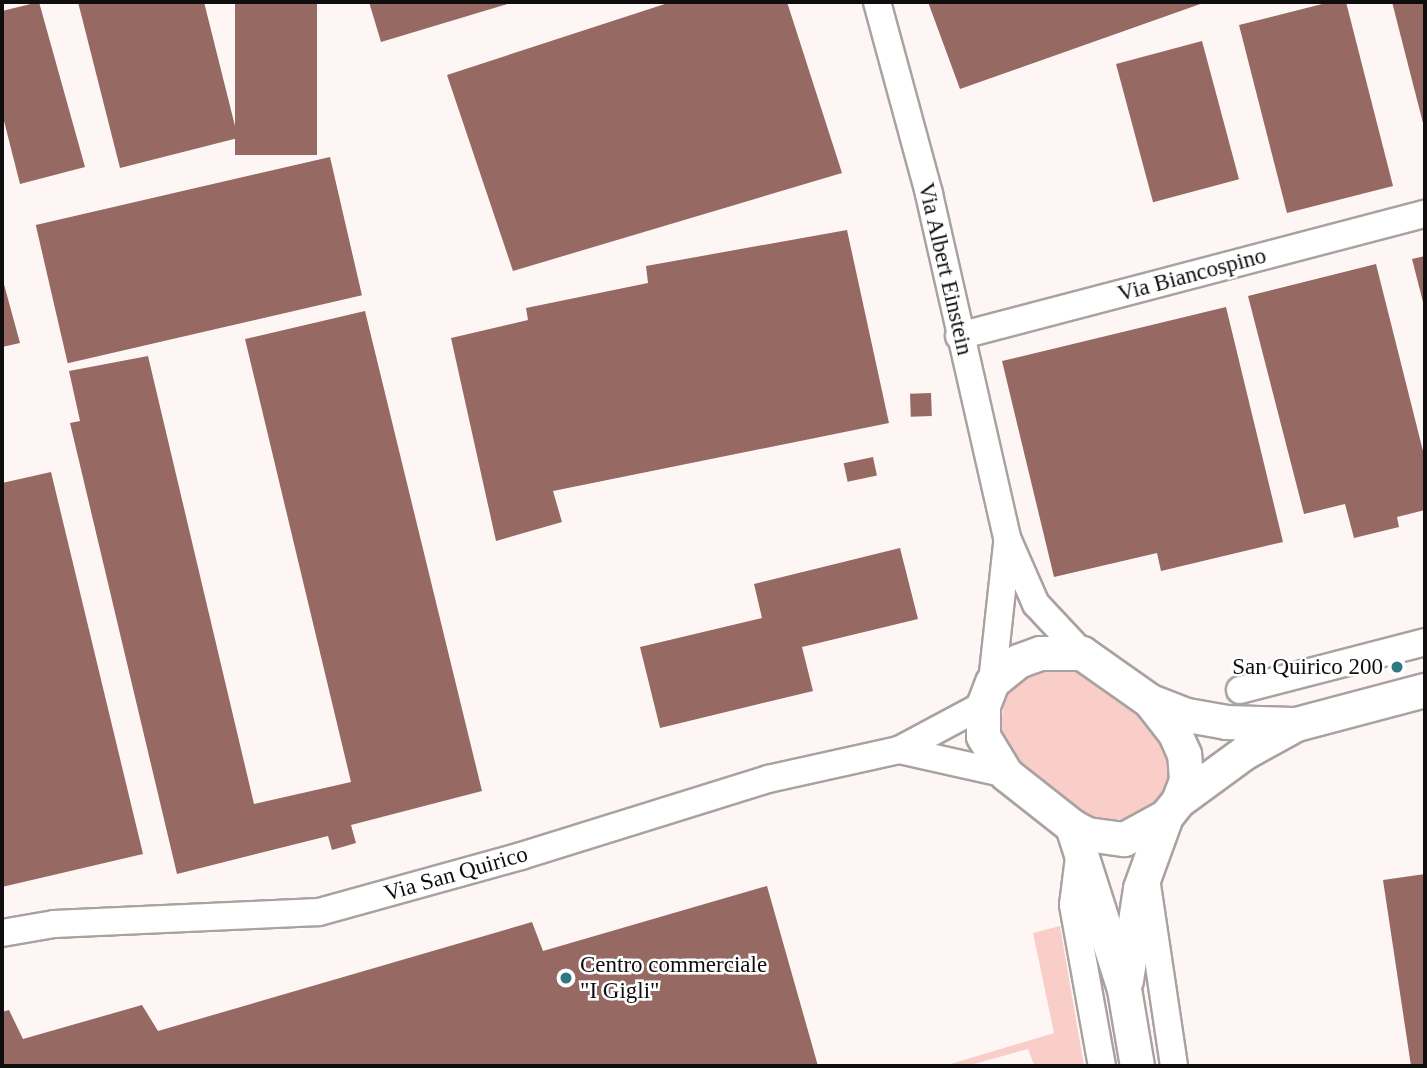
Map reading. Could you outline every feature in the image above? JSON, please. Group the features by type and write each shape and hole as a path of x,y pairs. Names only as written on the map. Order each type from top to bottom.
{"main road":[{"name":"Via San Quirico","path":"1296,724 1225,722 1187,715 1150,701 1082,653 1040,653 1018,661 987,694 983,736 1006,774 1075,842 1087,834 1124,839 1172,808 1245,752 1296,724 1425,690"},
{"name":"Via San Quirico","path":"1150,701 1184,754 1186,780 1172,808"},
{"path":"1124,989 1145,871 1172,808"},
{"path":"1075,842 1124,989 1137,1066"}],"street":[{"name":"Via Albert Einstein","path":"877,2 929,194 959,336 1007,538 1036,604 1082,653"},
{"name":"Via Biancospino","path":"959,336 1425,214"},
{"name":"Via Albert Einstein","path":"987,694 1007,538"},
{"path":"1240,690 1425,642"},
{"name":"Via San Quirico","path":"2,933 54,924 319,912 521,856 768,779 899,750 987,694"},
{"name":"Via San Quirico","path":"899,750 1006,774"},
{"path":"1075,842 1073,905 1102,1066"},
{"path":"1145,871 1174,1066"}],"shaded area":[{"path":"1065,666 1083,672 1156,726 1164,739 1171,769 1168,785 1160,799 1136,818 1105,821 1090,816 1015,761 1000,731 1005,696 1016,682 1030,671"},
{"path":"1060,926 1084,1066 1034,1065 1028,1049 967,1066 944,1066 1054,1033 1033,933"}],"building":[{"path":"39,2 85,167 20,184 2,113 2,11"},
{"path":"78,2 204,2 238,138 120,168"},
{"path":"235,2 317,2 317,155 235,155"},
{"path":"369,2 514,2 381,42"},
{"path":"671,2 787,2 842,173 513,271 447,75"},
{"path":"928,2 1206,2 960,89"},
{"path":"1330,2 1346,2 1393,186 1287,213 1239,25"},
{"path":"1392,2 1425,2 1425,127 1424,127"},
{"path":"1202,41 1239,179 1153,202 1116,64"},
{"path":"330,157 362,295 68,363 36,225"},
{"path":"847,230 889,423 553,491 562,522 496,541 451,338 528,320 526,308 648,283 646,266"},
{"path":"1425,256 1425,306 1424,306 1412,259"},
{"path":"1376,264 1425,459 1425,510 1397,517 1399,527 1354,538 1345,504 1304,514 1248,296"},
{"path":"2,277 20,343 2,347"},
{"path":"1226,307 1283,542 1161,571 1157,553 1054,577 1002,361"},
{"path":"365,311 482,791 351,825 356,843 332,850 328,836 177,874 70,423 80,421 69,371 148,356 254,804 351,782 245,339"},
{"path":"931,393 932,416 911,417 910,394"},
{"path":"873,457 877,476 848,482 844,463"},
{"path":"51,472 143,854 2,887 2,483"},
{"path":"900,548 918,619 802,647 813,691 660,728 640,647 762,618 754,584"},
{"path":"1425,874 1425,1066 1411,1066 1383,880"},
{"name":"Centro commerciale \"I Gigli\"","path":"767,886 818,1066 2,1066 2,1012 9,1010 23,1039 142,1005 158,1031 532,922 543,951"}],"place":[{"name":"San Quirico 200","path":"1397,667"},
{"name":"Centro commerciale \"I Gigli\"","path":"566,978"}]}
